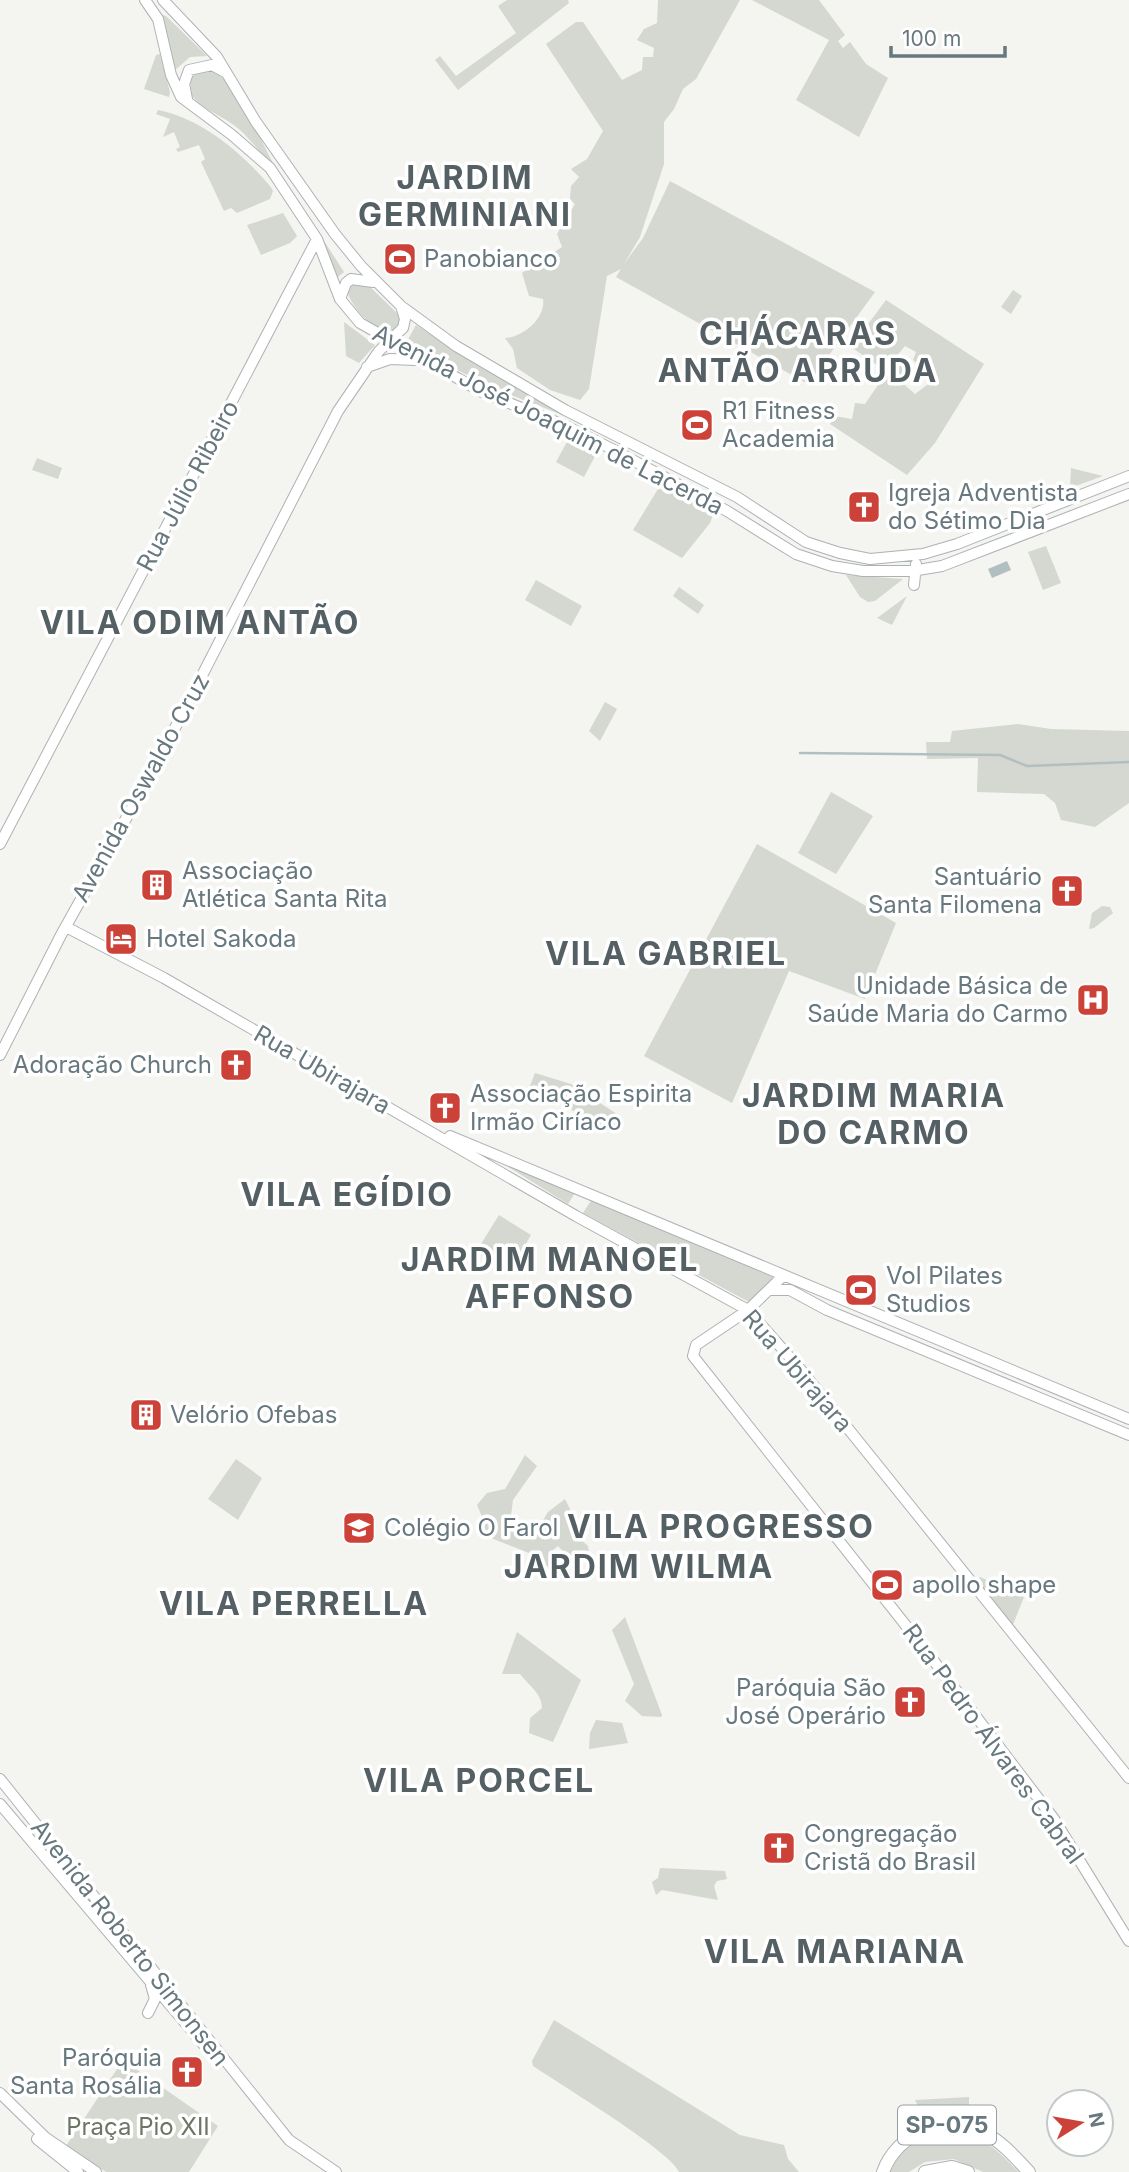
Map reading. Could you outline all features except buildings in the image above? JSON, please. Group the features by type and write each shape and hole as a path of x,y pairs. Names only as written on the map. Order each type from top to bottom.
{"highway":[{"name":"SP-075","path":"883,2172 892,2153 911,2136 950,2125 965,2126 983,2132 1028,2172"},
{"name":"SP-075","path":"925,2172 945,2167 968,2172"}],"main road":[{"name":"Avenida José Joaquim de Lacerda","path":"145,0 158,19 176,88 189,105 263,161 290,194 317,239 340,299 360,324 482,392 578,432 733,514 796,554 832,566 863,571 917,570 954,562 1129,494"},
{"name":"Avenida José Joaquim de Lacerda","path":"163,0 190,33 211,50 256,122 335,234 361,266 401,306 456,346 543,397 737,497 806,541 841,554 870,559 911,556 957,544 1129,476"},
{"path":"205,115 185,96 187,74 195,67 205,65 218,66 228,75"},
{"name":"Rua Júlio Ribeiro","path":"0,844 317,239"},
{"path":"340,299 346,283 351,279 366,279 382,286"},
{"name":"Avenida Oswaldo Cruz","path":"0,1055 66,927 157,763 338,411 367,367 388,341 403,328 405,319 401,306"},
{"path":"367,367 390,359 424,362"},
{"path":"911,556 917,570 914,585"},
{"name":"Rua Ubirajara","path":"66,927 164,978 409,1120 748,1310 801,1370 1129,1778"},
{"path":"409,1120 1129,1419"},
{"path":"748,1310 783,1276"},
{"path":"771,1290 790,1290 839,1315 1129,1435"},
{"name":"Rua Pedro Álvares Cabral","path":"748,1310 696,1345 693,1356 930,1656 1054,1819 1129,1941"},
{"name":"Avenida Roberto Simonsen","path":"0,1779 289,2140 336,2172"},
{"name":"Avenida Roberto Simonsen","path":"0,1804 109,1936 216,2059 234,2074"},
{"path":"109,1936 120,1938 137,1951"},
{"path":"146,1976 162,1989 167,1988"},
{"path":"146,1976 155,1994 148,2013"},
{"path":"168,2002 175,2004 217,2049"},
{"path":"0,2093 46,2138 96,2172"},
{"path":"0,2103 54,2155 78,2172"}],"green space":[{"path":"507,0 568,0 569,3 458,90 435,60 440,56 456,76 516,33 498,6"},
{"path":"658,0 740,0 696,79 683,89 674,109 664,122 664,164 640,237 624,264 643,238 670,181 875,292 808,384 616,277 621,269 607,276 589,389 580,400 550,390 517,368 513,349 505,338 526,330 541,313 543,299 529,296 522,273 562,247 557,234 575,204 570,199 571,186 579,177 571,169 587,159 603,131 546,44 576,22 583,22 622,80 642,70 643,57 653,57 654,48 637,40 644,29 657,23"},
{"path":"752,0 819,0 845,35 838,41 843,48 850,42 866,64 888,78 859,137 796,100 829,40"},
{"path":"163,15 207,56 190,57 174,71 160,17"},
{"path":"160,54 169,97 144,89 156,55"},
{"path":"207,69 218,74 238,97 276,168 344,272 333,281 306,222 267,161 240,130 192,96 190,79 199,70"},
{"path":"158,110 190,121 234,150 270,186 273,191 270,199 237,213 231,208 224,211 201,162 205,159 199,145 178,152 176,149 180,147 174,132 163,137 170,119 156,114"},
{"path":"283,213 297,236 290,243 261,255 247,225"},
{"path":"365,282 399,315 399,326 392,332 377,328 359,312 350,298 347,291 351,283"},
{"path":"1013,290 1022,296 1011,314 1001,307"},
{"path":"886,300 984,364 935,443 907,475 830,424 834,416 852,419 855,403 865,404 887,372 851,347","holes":["905,346 916,352 913,360 935,379 915,394 899,380 907,366 895,358"]},
{"path":"344,322 375,345 359,363 346,356"},
{"path":"416,325 480,367 732,501 581,422 492,388 406,343"},
{"path":"569,438 594,452 594,458 584,477 556,462"},
{"path":"37,458 62,468 58,479 32,470"},
{"path":"1071,468 1103,476 1070,488"},
{"path":"661,484 709,508 713,515 710,523 682,558 633,530"},
{"path":"1046,546 1061,583 1043,590 1028,552"},
{"path":"846,575 903,579 875,601 868,602 860,597"},
{"path":"536,580 582,606 571,626 525,600"},
{"path":"679,587 704,605 698,614 673,596"},
{"path":"907,596 892,625 877,618"},
{"path":"605,702 617,709 600,741 589,731"},
{"path":"1018,724 1051,729 1129,731 1129,803 1095,827 1061,820 1055,803 1044,794 977,792 978,758 927,759 926,742 950,742 952,731"},
{"path":"831,792 873,816 836,874 798,853"},
{"path":"757,844 896,923 865,999 789,971 732,1103 644,1056"},
{"path":"1102,906 1110,907 1113,913 1089,929 1092,913"},
{"path":"535,1073 571,1084 623,1118 610,1132 530,1086"},
{"path":"497,1160 576,1191 568,1204"},
{"path":"592,1199 777,1277 751,1303 583,1213"},
{"path":"499,1215 531,1235 509,1272 476,1252"},
{"path":"525,1455 537,1466 513,1500 511,1516 520,1527 536,1532 548,1512 565,1499 570,1509 569,1529 588,1546 590,1562 570,1559 558,1546 551,1552 557,1565 552,1570 529,1553 483,1535 483,1519 477,1505 487,1493 505,1489"},
{"path":"236,1459 262,1478 238,1520 208,1499"},
{"path":"980,1577 1024,1597 1012,1627 976,1581"},
{"path":"625,1617 661,1717 642,1716 625,1701 634,1684 612,1630"},
{"path":"517,1632 581,1680 553,1742 529,1733 530,1718 542,1708 537,1694 520,1674 502,1674"},
{"path":"596,1720 622,1723 628,1743 589,1749 590,1733"},
{"path":"660,1868 725,1871 727,1879 717,1881 714,1886 718,1900 662,1890 656,1895 652,1882 658,1878"},
{"path":"554,2020 740,2135 784,2145 788,2159 799,2172 679,2172 671,2162 636,2134 533,2066 532,2061"},
{"name":"Praça Pio XII","path":"123,2060 218,2126 189,2172 106,2172 66,2146"},
{"path":"969,2097 969,2114 949,2112 924,2118 915,2100"},
{"path":"943,2130 968,2134 986,2142 1019,2172 983,2172 954,2159 925,2162 909,2172 890,2172 911,2144"}],"shaded area":[{"path":"1007,561 1011,570 992,578 988,569"}],"waterway":[{"path":"800,753 1000,755 1027,766 1129,762"}],"place":[{"name":"Panobianco","path":"400,259"},
{"name":"R1 Fitness Academia","path":"697,425"},
{"name":"Igreja Adventista do Sétimo Dia","path":"864,507"},
{"name":"Associação Atlética Santa Rita","path":"157,885"},
{"name":"Santuário Santa Filomena","path":"1067,891"},
{"name":"Hotel Sakoda","path":"121,939"},
{"name":"Unidade Básica de Saúde Maria do Carmo","path":"1093,1000"},
{"name":"Adoração Church","path":"236,1065"},
{"name":"Associação Espirita Irmão Ciríaco","path":"445,1108"},
{"name":"Vol Pilates Studios","path":"861,1290"},
{"name":"Velório Ofebas","path":"146,1415"},
{"name":"Colégio O Farol","path":"359,1528"},
{"name":"apollo shape","path":"887,1585"},
{"name":"Paróquia São José Operário","path":"910,1702"},
{"name":"Congregação Cristã do Brasil","path":"779,1848"},
{"name":"Paróquia Santa Rosália","path":"187,2072"}],"district":[{"name":"JARDIM GERMINIANI","path":"465,196"},
{"name":"CHÁCARAS ANTÃO ARRUDA","path":"798,352"},
{"name":"VILA ODIM ANTÃO","path":"200,623"},
{"name":"VILA GABRIEL","path":"666,954"},
{"name":"JARDIM MARIA DO CARMO","path":"874,1114"},
{"name":"VILA EGÍDIO","path":"347,1195"},
{"name":"JARDIM MANOEL AFFONSO","path":"550,1278"},
{"name":"VILA PROGRESSO","path":"721,1527"},
{"name":"JARDIM WILMA","path":"639,1567"},
{"name":"VILA PERRELLA","path":"294,1604"},
{"name":"VILA PORCEL","path":"479,1781"},
{"name":"VILA MARIANA","path":"835,1952"}]}
